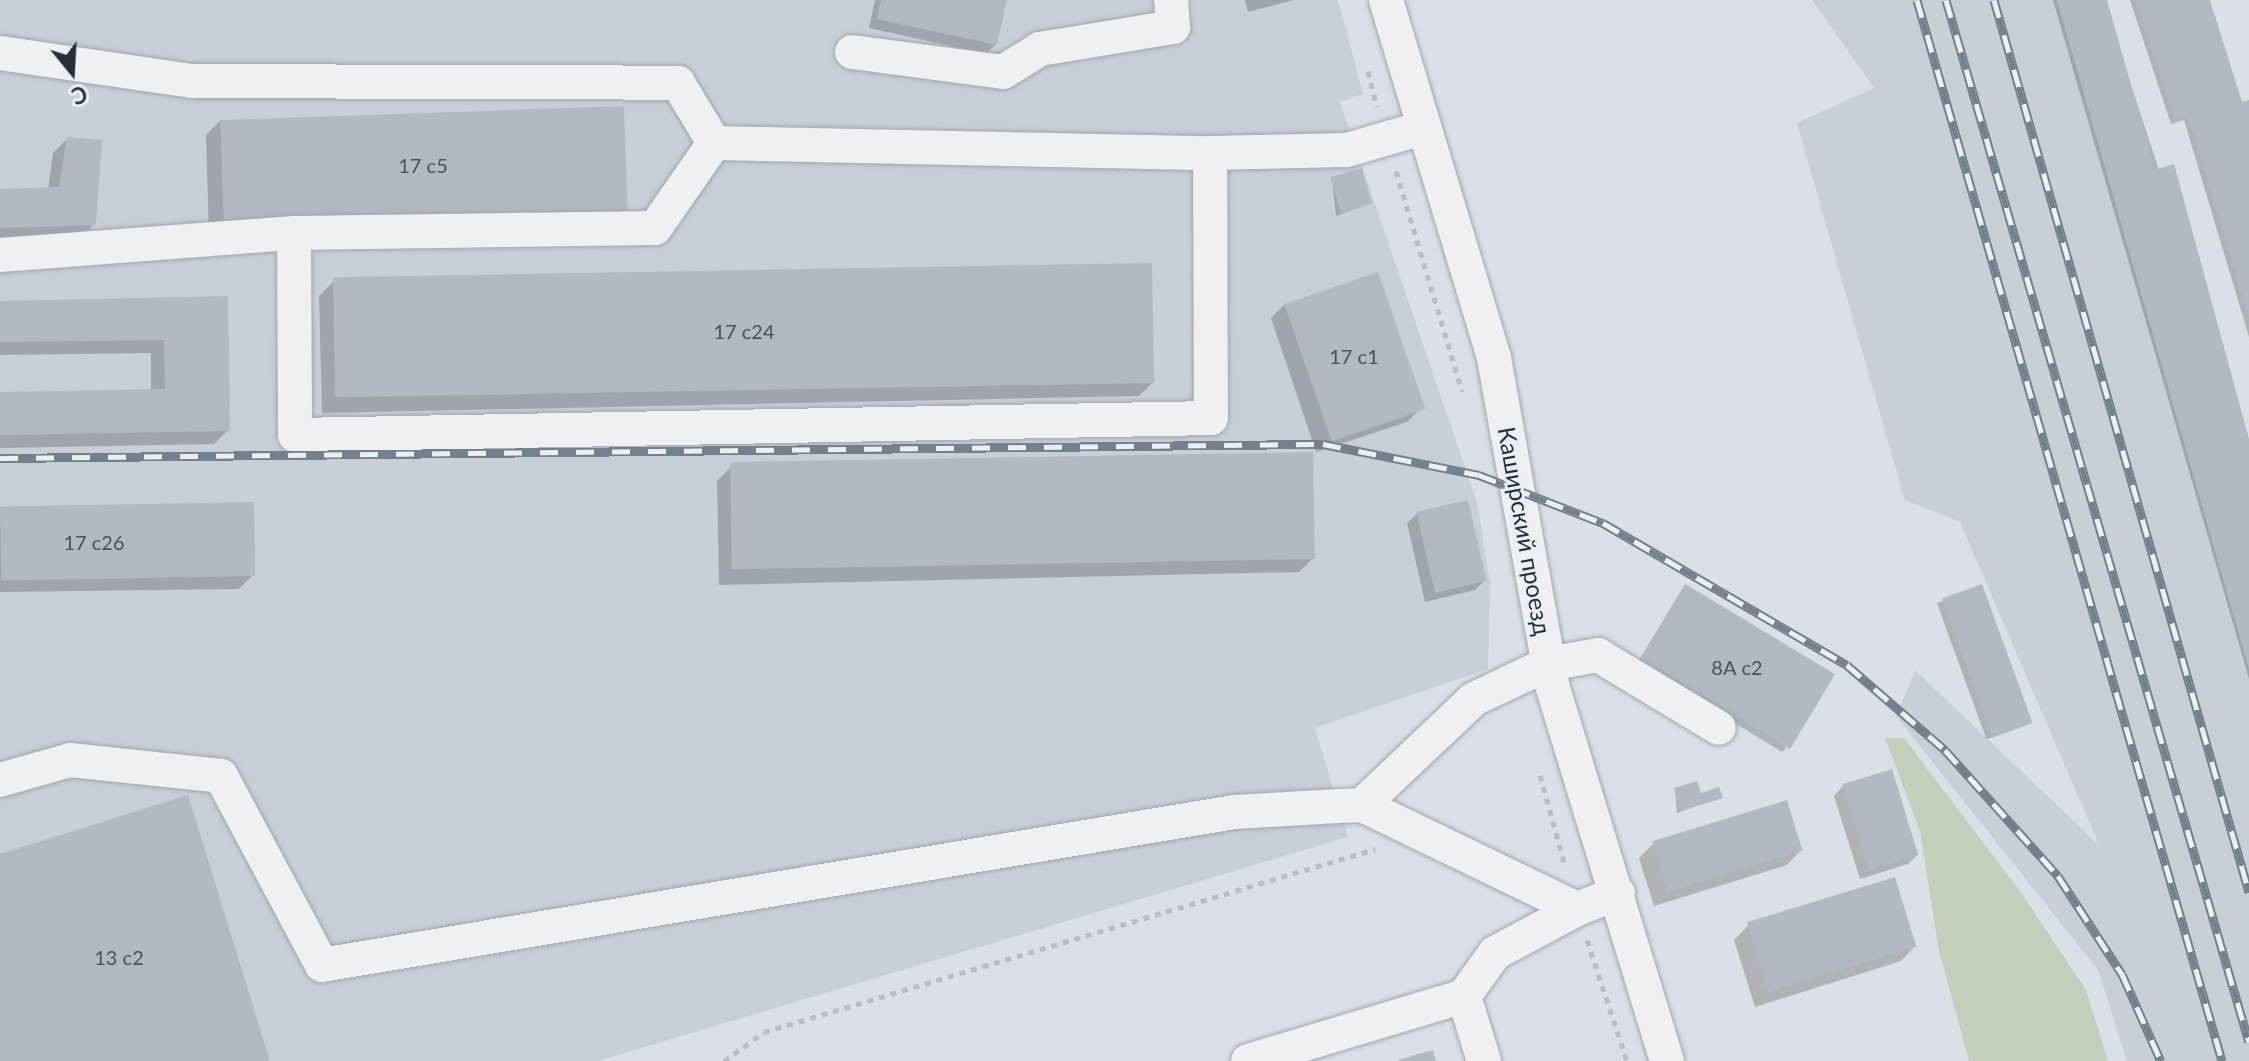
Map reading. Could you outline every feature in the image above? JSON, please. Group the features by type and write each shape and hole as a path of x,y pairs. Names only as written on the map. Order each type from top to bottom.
{"street":[{"path":"852,52 1003,72 1040,49 1173,27 1171,0"},
{"name":"Каширский проезд","path":"1386,0 1422,128 1494,358 1548,664 1667,1061"},
{"path":"0,53 192,81 678,83 714,143"},
{"path":"714,143 1210,153 1347,150 1422,128"},
{"path":"0,255 294,233 655,228 714,143"},
{"path":"294,233 295,435 1211,418 1210,153"},
{"path":"1362,805 1474,699 1548,664 1598,655 1719,728"},
{"path":"0,780 70,760 221,776 322,965 1234,812 1362,805 1577,909"},
{"path":"1248,1061 1464,996 1495,953 1577,909 1618,893"},
{"path":"1464,996 1484,1061"}],"path":[{"path":"1365,61 1466,404"},
{"path":"1536,759 1577,909 1627,1061"},
{"path":"724,1061 764,1032 1282,881 1422,832"}],"shaded area":[{"path":"0,0 1338,0 1363,94 1340,102 1477,502 1490,583 1488,669 1315,728 1348,837 598,1061 0,1061"},
{"path":"1812,0 2090,0 2249,580 2249,1061 2127,1061 2098,970 1896,716 1915,670 2099,845 1960,522 1905,500 1797,123 1874,88"}],"green space":[{"path":"1885,738 1904,738 2022,894 2086,990 2108,1061 1969,1061 1939,951 1920,831"}],"building":[{"path":"881,0 1007,0 997,45 877,19"},
{"path":"2057,0 2107,0 2155,170 2174,164 2249,439 2249,669"},
{"path":"2135,0 2210,0 2242,102 2249,100 2249,318 2188,117 2175,121"},
{"path":"624,106 628,210 224,224 220,120"},
{"path":"67,137 102,140 96,225 0,228 0,189 59,187"},
{"path":"1362,168 1372,204 1340,213 1330,177"},
{"path":"1152,263 1154,383 335,397 333,277"},
{"path":"1378,272 1425,409 1332,441 1284,304"},
{"path":"228,296 230,431 0,435 0,392 165,389 164,340 0,342 0,301"},
{"path":"1313,452 1315,559 732,569 730,462"},
{"path":"1468,500 1487,581 1435,593 1416,512"},
{"path":"254,502 255,576 1,580 0,506"},
{"path":"1685,584 1835,674 1790,749 1640,659"},
{"path":"1982,584 2033,723 1992,738 1942,599"},
{"path":"1892,769 1918,855 1869,870 1842,784"},
{"path":"1697,781 1701,793 1719,787 1723,798 1681,811 1674,788"},
{"path":"188,795 270,1061 0,1061 0,854"},
{"path":"1787,800 1802,851 1668,892 1652,841"},
{"path":"1895,877 1916,947 1768,992 1747,922"},
{"path":"1433,1050 1436,1061 1398,1061 1398,1060"}],"railway":[{"path":"1917,0 2222,1061"},
{"path":"1946,0 2249,1042"},
{"path":"1994,0 2249,892"},
{"path":"0,458 1323,444 1479,475 1603,523 1847,665 1945,750 2058,876 2122,974 2161,1061"}]}
